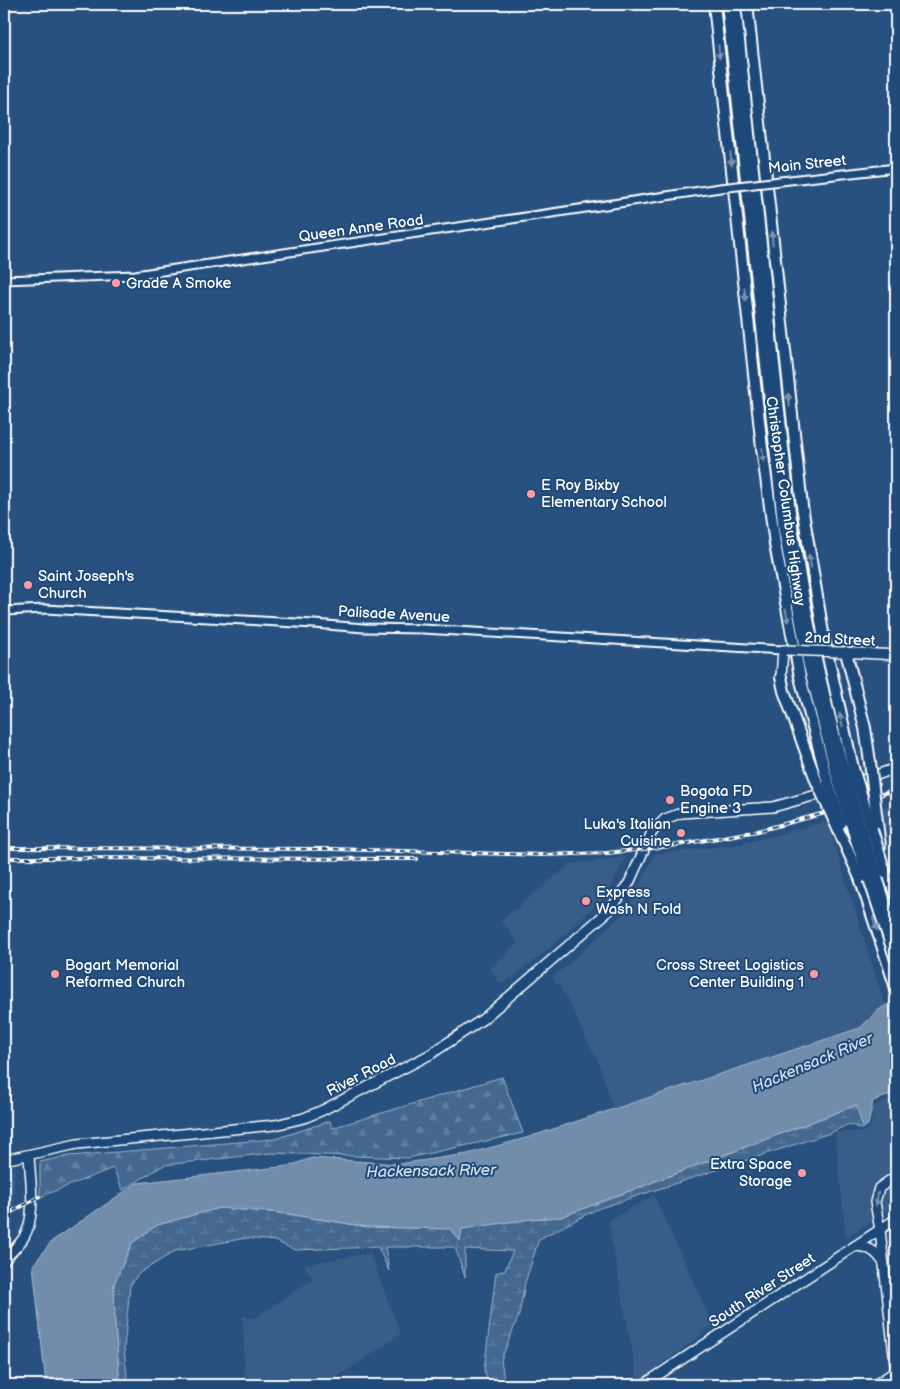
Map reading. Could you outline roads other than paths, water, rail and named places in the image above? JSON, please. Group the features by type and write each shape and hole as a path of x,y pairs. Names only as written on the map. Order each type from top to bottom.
{"highway":[{"name":"Christopher Columbus Highway","path":"714,4 774,544 800,677 884,872 896,908"},
{"name":"Christopher Columbus Highway","path":"727,4 784,531 807,656 840,772 855,835 896,960"},
{"name":"Christopher Columbus Highway","path":"735,4 790,512 814,649 860,878 896,988"},
{"name":"Christopher Columbus Highway","path":"747,4 802,506 824,639 840,772 896,936"},
{"path":"842,652 865,728 884,872"},
{"path":"781,677 784,691 816,780 860,878"}],"main road":[{"name":"2nd Street","path":"785,650 896,655"},
{"path":"781,677 785,650"},
{"name":"River Road","path":"4,1160 90,1142 275,1125 297,1120 318,1112 430,1054 483,1019 611,910 629,884 652,832 665,819 681,813 773,807 858,782 896,768"},
{"path":"4,1261 25,1236 31,1219 29,1155"},
{"path":"894,1385 896,1372 894,1345 885,1265 874,1202 876,1194 883,1184 896,1178"},
{"name":"South River Street","path":"643,1385 896,1220"},
{"path":"855,1246 873,1250 879,1255 885,1265"},
{"path":"875,1385 896,1372"},
{"path":"875,1385 881,1385"}],"street":[{"name":"Main Street","path":"720,188 896,168"},
{"name":"Queen Anne Road","path":"4,280 135,274 720,188"},
{"name":"Palisade Avenue","path":"4,612 55,610 785,650"}],"water":[{"name":"Hackensack River","path":"896,999 896,1093 873,1101 868,1125 863,1128 856,1105 561,1217 530,1219 462,1229 460,1241 450,1229 368,1227 282,1213 219,1208 157,1225 132,1243 114,1284 120,1385 46,1385 33,1265 52,1241 137,1183 289,1166 312,1158 398,1164 467,1154 526,1138 860,1028 877,1011"}],"railway":[{"path":"4,848 332,849 542,855 607,853 671,846 758,831 847,807 896,789"},
{"path":"4,858 417,859"},
{"path":"4,1216 39,1197"}],"place":[{"name":"Grade A Smoke","path":"116,283"},
{"name":"E Roy Bixby Elementary School","path":"531,494"},
{"name":"Saint Joseph's Church","path":"28,585"},
{"name":"Bogota FD Engine 3","path":"670,800"},
{"name":"Luka's Italian Cuisine","path":"681,833"},
{"name":"Express Wash N Fold","path":"586,901"},
{"name":"Bogart Memorial Reformed Church","path":"55,974"},
{"name":"Cross Street Logistics Center Building 1","path":"814,974"},
{"name":"Extra Space Storage","path":"802,1173"}]}
